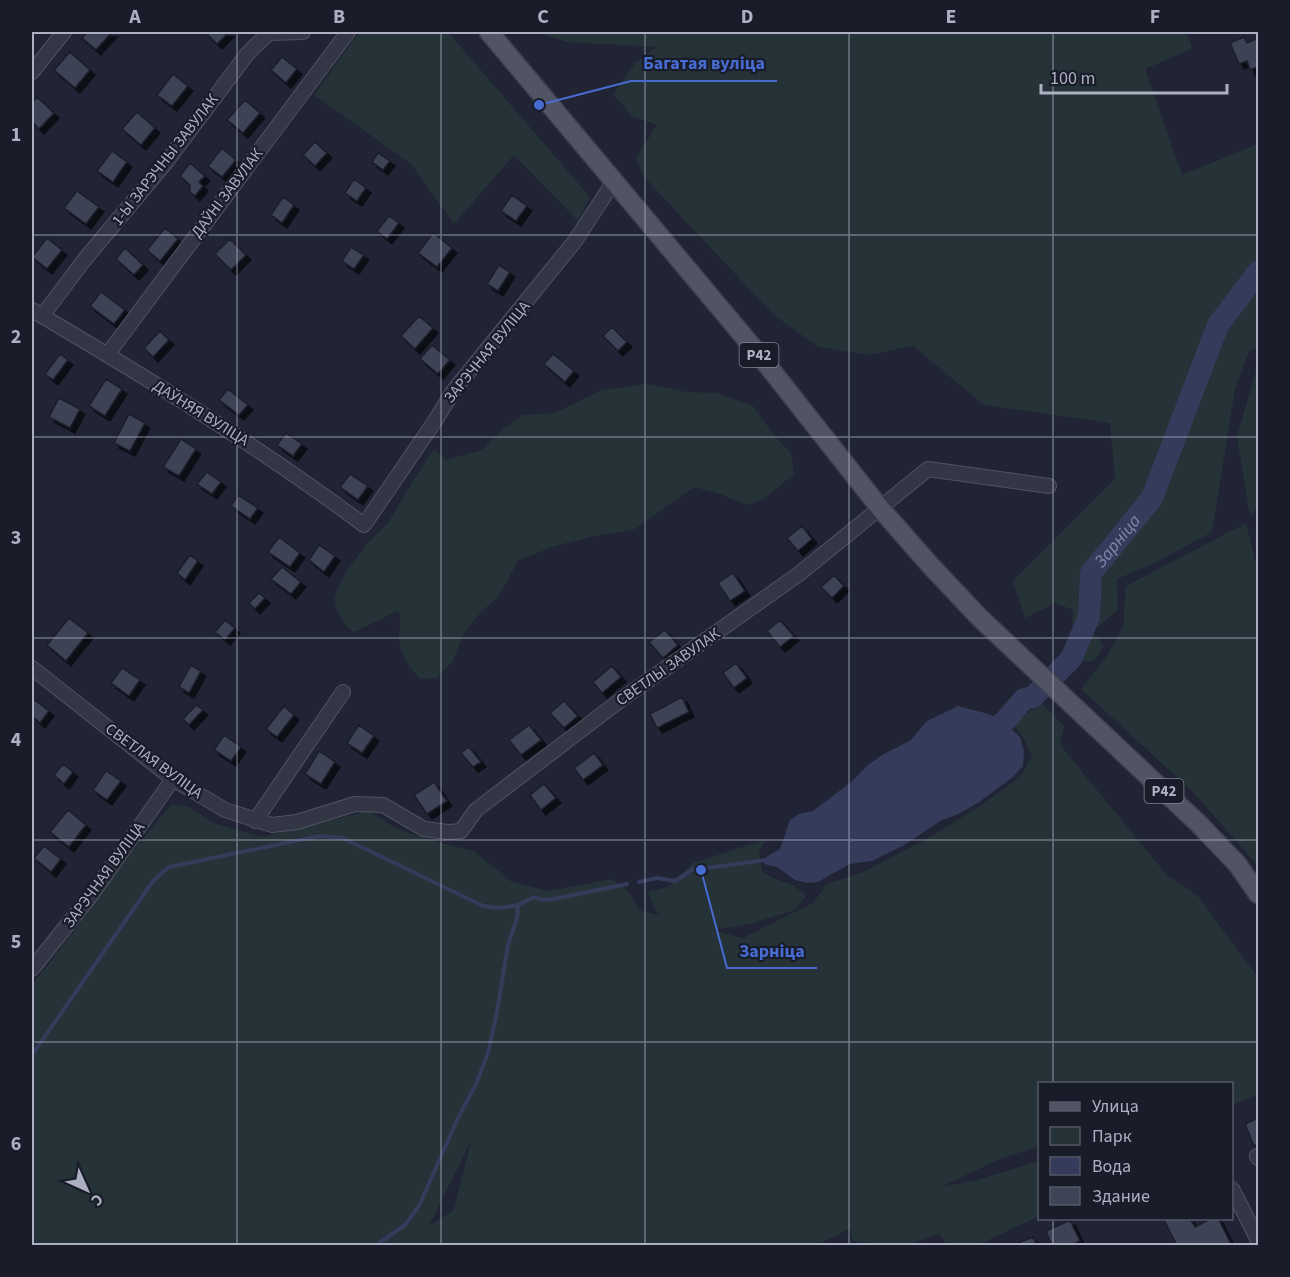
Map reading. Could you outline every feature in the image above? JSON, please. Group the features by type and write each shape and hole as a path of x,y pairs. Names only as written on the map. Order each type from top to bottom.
{"main road":[{"name":"Р42","path":"489,32 761,357 869,518 963,600 1200,825 1238,865 1258,894"}],"street":[{"path":"32,72 64,32"},
{"name":"1-Ы ЗАРЭЧНЫ ЗАВУЛАК","path":"37,313 167,161 248,53 268,32 303,32"},
{"name":"ДАЎНІ ЗАВУЛАК","path":"107,354 348,32"},
{"name":"ЗАРЭЧНАЯ ВУЛІЦА","path":"364,525 454,390 575,241 614,181"},
{"name":"ДАЎНЯЯ ВУЛІЦА","path":"37,313 185,401 276,460 364,525"},
{"name":"СВЕТЛЫ ЗАВУЛАК","path":"461,831 476,810 622,699 799,574 928,469 1048,486"},
{"name":"СВЕТЛАЯ ВУЛІЦА","path":"32,668 173,778 225,810 272,825 297,822 355,804 383,805 424,829 461,831"},
{"path":"255,821 343,692"},
{"name":"ЗАРЭЧНАЯ ВУЛІЦА","path":"32,969 92,894 173,778"},
{"path":"1233,1190 1253,1216 1258,1240"}],"green space":[{"path":"359,32 448,32 590,197 578,221 514,155 454,224 411,164 314,95"},
{"path":"537,32 1187,32 1192,49 1145,69 1182,175 1258,144 1258,347 1249,352 1235,389 1212,532 1153,564 1117,579 1118,610 1092,631 1104,647 1094,661 1080,661 1072,645 1073,610 1055,603 1025,618 1013,581 1115,479 1110,423 984,405 913,346 869,355 818,347 774,315 643,176 636,158 657,125 632,116 613,94 635,63 657,47 567,42"},
{"path":"1258,364 1258,507 1250,516 1237,437"},
{"path":"646,384 687,392 717,393 753,406 774,435 791,453 794,474 763,500 746,505 720,494 694,487 635,529 552,547 518,561 498,597 481,612 463,635 453,661 436,678 421,679 405,659 399,642 398,611 354,632 345,625 336,608 334,597 347,570 367,544 388,523 434,449 446,460 482,450 503,429 523,415 555,413 602,390"},
{"path":"1246,523 1258,571 1258,866 1193,792 1081,689 1108,654 1123,627 1126,586"},
{"path":"1041,703 1064,726 1060,744 1073,761 1167,875 1198,896 1258,978 1258,1095 1233,1105 1233,1082 1038,1082 1038,1146 1002,1158 941,1187 977,1180 1038,1161 1038,1216 978,1245 947,1245 939,1233 909,1245 872,1245 853,1241 850,1229 814,1246 32,1245 32,985 133,850 171,805 188,806 213,823 262,837 369,811 397,829 474,851 512,882 548,891 612,879 629,892 639,910 661,916 656,912 648,892 668,887 693,863 765,840 759,852 762,871 775,879 794,885 806,896 795,910 750,924 713,930 745,939 813,903 827,884 863,872 923,841 980,806 1020,777 1032,755 1013,724","holes":["471,1141 454,1210 429,1226"]}],"water":[{"path":"958,706 998,718 1020,737 1024,751 1023,766 1013,777 978,803 940,821 906,844 872,861 850,864 818,882 807,883 795,880 777,867 764,864 767,856 780,849 790,820 799,814 813,811 851,782 868,765 911,740 927,721"}],"building":[{"path":"88,32 112,32 96,50 82,38"},
{"path":"205,32 229,32 217,44"},
{"path":"1244,37 1247,43 1258,38 1258,67 1250,70 1247,61 1239,64 1230,43"},
{"path":"70,52 90,70 75,88 54,70"},
{"path":"282,57 297,69 286,83 271,70"},
{"path":"173,74 188,86 172,106 157,95"},
{"path":"37,97 54,113 39,129 32,122 32,103"},
{"path":"245,100 260,113 243,133 227,120"},
{"path":"137,112 155,128 141,145 122,129"},
{"path":"315,142 327,153 315,166 303,155"},
{"path":"222,148 236,160 222,177 208,166"},
{"path":"112,151 127,162 113,182 97,171"},
{"path":"378,153 390,161 383,170 372,162"},
{"path":"190,163 205,176 199,182 203,186 195,196 190,192 190,185 180,176"},
{"path":"354,179 366,188 357,201 345,193"},
{"path":"77,191 99,207 86,224 64,208"},
{"path":"512,195 527,206 516,221 501,211"},
{"path":"283,197 294,205 282,223 271,215"},
{"path":"389,216 399,223 387,239 377,231"},
{"path":"165,228 178,239 160,261 147,250"},
{"path":"433,233 452,248 437,267 418,253"},
{"path":"47,238 62,250 47,269 32,257"},
{"path":"230,239 246,255 231,270 215,254"},
{"path":"351,247 364,255 354,269 342,261"},
{"path":"125,248 143,265 134,275 116,259"},
{"path":"499,265 510,272 498,291 487,284"},
{"path":"101,292 125,310 114,324 90,306"},
{"path":"419,316 433,328 415,349 401,336"},
{"path":"612,327 627,342 618,351 603,336"},
{"path":"160,331 169,340 153,357 144,348"},
{"path":"432,345 450,360 438,374 420,359"},
{"path":"60,354 68,360 53,380 45,374"},
{"path":"553,354 574,371 565,382 544,364"},
{"path":"106,379 122,389 105,416 89,406"},
{"path":"228,389 248,405 239,415 219,400"},
{"path":"59,398 80,409 70,428 49,417"},
{"path":"129,414 145,423 130,451 114,443"},
{"path":"286,433 302,444 293,456 277,445"},
{"path":"181,439 196,449 179,476 163,467"},
{"path":"207,472 221,482 212,494 197,484"},
{"path":"350,474 368,486 358,500 340,487"},
{"path":"238,495 258,508 250,519 231,506"},
{"path":"802,526 812,539 798,551 787,538"},
{"path":"279,537 300,553 290,567 268,552"},
{"path":"319,545 335,556 324,572 309,560"},
{"path":"190,555 198,561 185,580 177,573"},
{"path":"282,567 301,582 291,594 271,579"},
{"path":"733,573 745,591 730,601 718,583"},
{"path":"834,575 844,586 832,598 821,587"},
{"path":"259,593 265,598 255,609 249,603"},
{"path":"69,618 88,633 66,661 47,645"},
{"path":"225,620 235,628 225,640 215,632"},
{"path":"780,620 794,636 780,647 767,631"},
{"path":"665,630 678,645 663,658 649,642"},
{"path":"736,663 747,678 734,688 723,673"},
{"path":"191,665 201,671 189,693 179,687"},
{"path":"612,666 621,677 602,693 593,682"},
{"path":"122,668 140,680 129,696 111,683"},
{"path":"682,697 689,712 657,728 650,714"},
{"path":"32,698 49,711 40,723 32,716"},
{"path":"564,701 578,716 564,728 550,713"},
{"path":"196,705 203,710 189,725 183,719"},
{"path":"284,706 294,715 277,737 266,729"},
{"path":"359,725 374,736 362,753 347,743"},
{"path":"529,725 541,740 521,755 509,740"},
{"path":"224,735 241,747 231,761 214,750"},
{"path":"469,747 481,762 473,767 461,753"},
{"path":"319,751 335,762 321,784 305,774"},
{"path":"594,753 603,765 583,780 574,768"},
{"path":"63,764 73,772 64,784 54,775"},
{"path":"106,771 121,781 107,800 93,790"},
{"path":"434,782 447,801 427,814 414,795"},
{"path":"544,784 556,798 541,810 530,795"},
{"path":"68,810 86,825 69,847 50,832"},
{"path":"44,846 61,859 51,872 34,858"},
{"path":"1258,1118 1258,1144 1254,1146 1245,1124"},
{"path":"1070,1220 1080,1241 1070,1246 1052,1246 1046,1231"},
{"path":"1164,1220 1191,1220 1195,1227 1208,1220 1219,1220 1232,1246 1177,1246"},
{"path":"1033,1237 1037,1246 1019,1246 1018,1243"}],"waterway":[{"name":"Зарніца","path":"980,739 1004,722 1024,699 1033,697 1071,659 1089,617 1091,573 1152,498 1218,325 1258,272"},
{"path":"32,1055 153,881 169,867 319,836 343,838 483,906 500,908 518,905"},
{"name":"Зарніца","path":"639,882 657,878 675,881 692,870 766,860"},
{"name":"Зарніца","path":"375,1246 405,1225 419,1206 458,1118 476,1084 488,1053 508,945 517,918 518,905 534,897 542,900 553,899 627,884"}],"place":[{"name":"Багатая вуліца","path":"539,105"},
{"name":"Зарніца","path":"701,870"}]}
